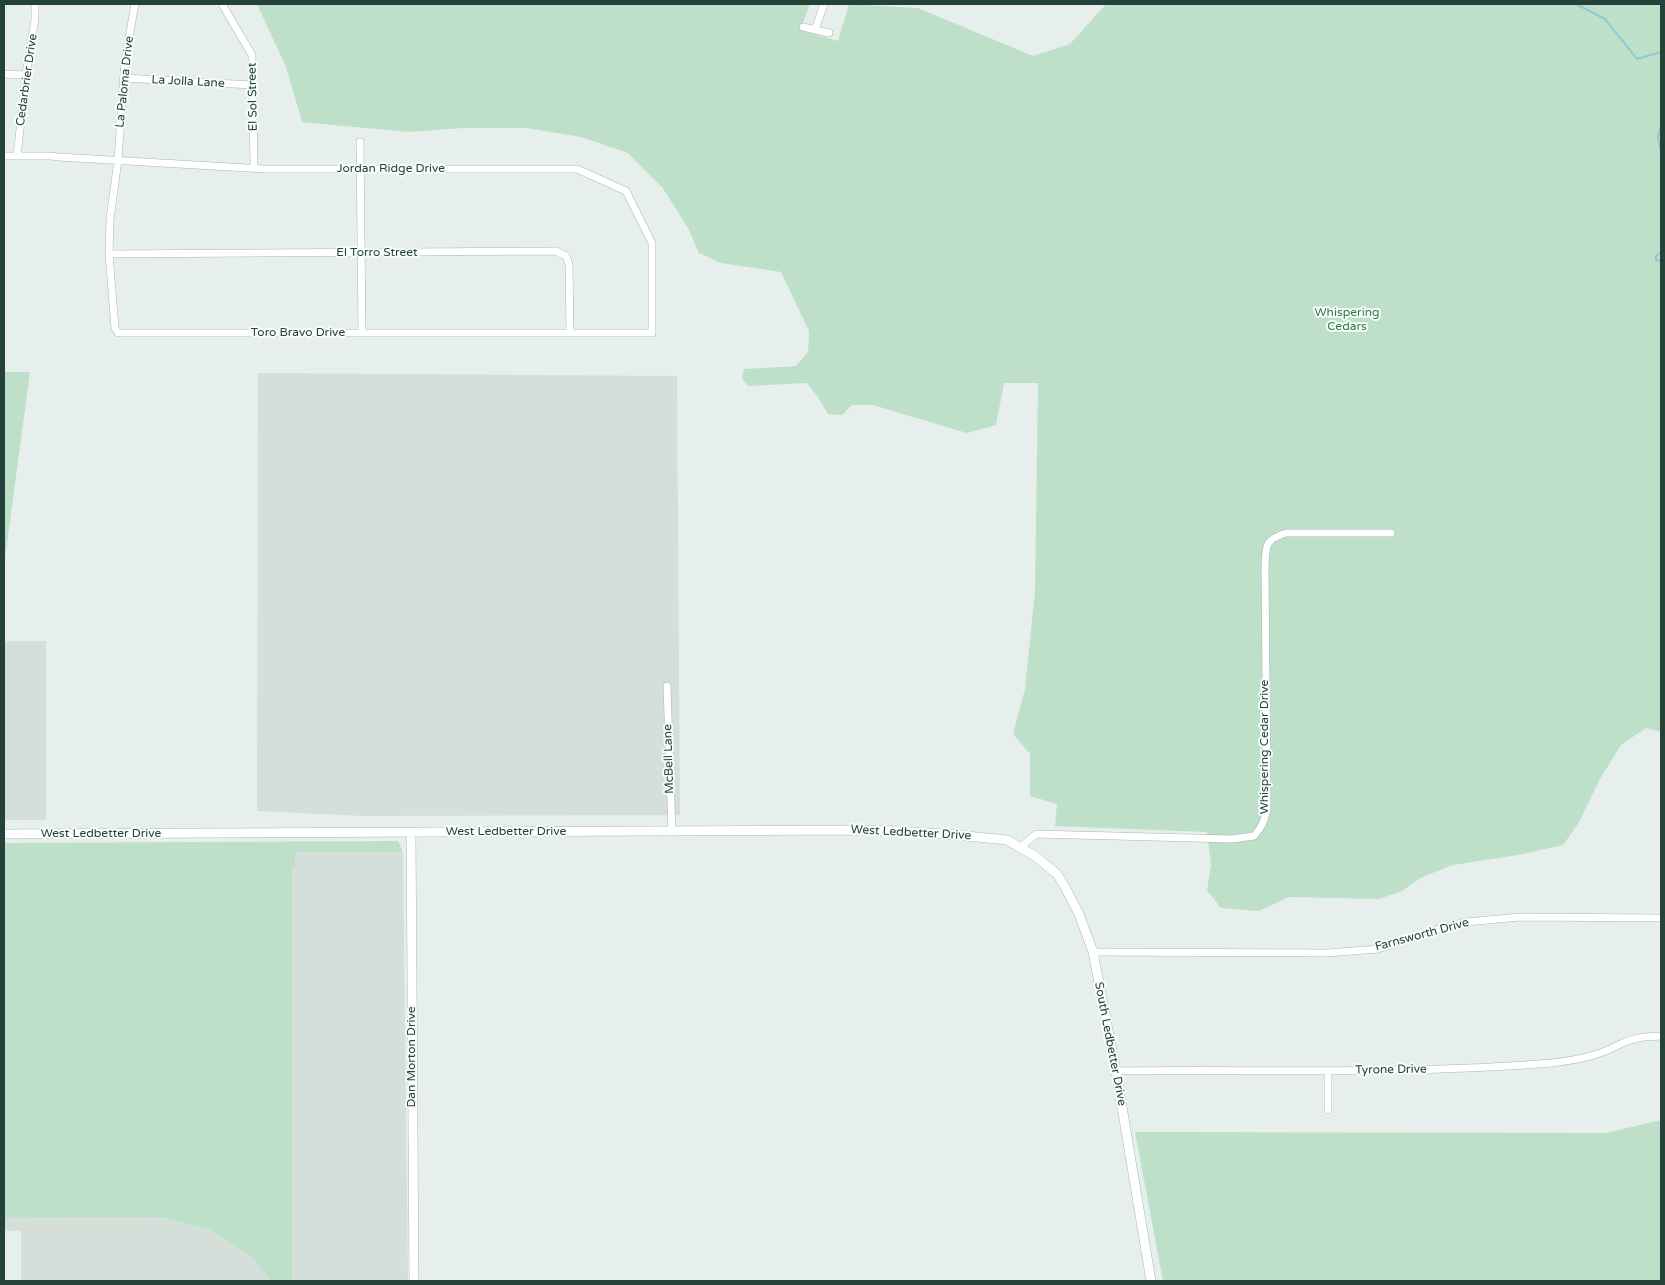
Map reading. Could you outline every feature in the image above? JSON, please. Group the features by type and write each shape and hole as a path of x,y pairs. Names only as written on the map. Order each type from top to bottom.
{"street":[{"name":"Cedarbrier Drive","path":"17,156 26,75 35,19 35,4"},
{"name":"La Paloma Drive","path":"118,160 125,60 135,4"},
{"name":"El Sol Street","path":"222,4 252,55 254,168"},
{"path":"815,30 824,4"},
{"path":"802,27 829,33"},
{"path":"4,74 26,75"},
{"name":"La Jolla Lane","path":"124,78 252,85"},
{"path":"360,142 362,333"},
{"name":"Jordan Ridge Drive","path":"4,156 51,156 254,168 360,170 578,169 626,191 652,243 652,333"},
{"name":"Toro Bravo Drive","path":"118,160 110,219 110,254 115,328 118,333 652,333"},
{"name":"El Torro Street","path":"110,254 556,251 566,256 569,264 570,333"},
{"name":"Whispering Cedar Drive","path":"1021,847 1036,834 1232,839 1254,836 1264,823 1267,808 1266,546 1270,540 1286,533 1391,533"},
{"name":"McBell Lane","path":"667,686 672,832"},
{"name":"West Ledbetter Drive","path":"4,834 898,831 965,835 1007,840"},
{"name":"Dan Morton Drive","path":"411,833 414,1281"},
{"name":"South Ledbetter Drive","path":"1007,840 1036,856 1057,874 1072,899 1093,952 1116,1071 1151,1281"},
{"name":"Farnsworth Drive","path":"1093,952 1327,953 1378,949 1466,922 1511,918 1661,918"},
{"name":"Tyrone Drive","path":"1116,1071 1328,1071 1460,1068 1560,1062 1578,1060 1602,1053 1625,1041 1661,1036"},
{"path":"1328,1071 1328,1110"}],"shaded area":[{"path":"258,373 677,376 680,815 363,816 257,811"},
{"path":"4,641 46,641 46,820 4,820"},
{"path":"295,852 403,852 408,1281 292,1281 292,868 295,867"},
{"path":"158,1217 208,1229 251,1256 271,1281 21,1281 21,1231 4,1231 4,1218"}],"green space":[{"name":"Whispering Cedars","path":"257,4 810,4 800,30 838,41 849,4 918,8 1033,56 1070,44 1106,4 1661,4 1661,732 1646,728 1621,745 1600,779 1578,824 1563,845 1518,855 1453,865 1420,878 1402,891 1379,899 1289,897 1259,911 1221,908 1207,890 1211,865 1207,832 1055,826 1057,804 1030,796 1030,754 1013,734 1025,689 1035,592 1038,383 1004,383 996,425 967,433 873,405 852,405 842,415 828,414 807,383 748,386 742,378 744,369 796,366 808,352 809,331 781,272 721,263 699,253 688,228 662,187 628,153 581,137 526,128 463,128 408,132 302,122 286,67"},
{"path":"4,372 30,372 4,566"},
{"path":"398,841 403,852 295,852 295,868 292,868 292,1281 271,1281 251,1256 208,1229 159,1217 4,1218 4,843"},
{"path":"1661,1120 1661,1281 1163,1281 1135,1132 1606,1133"}],"waterway":[{"path":"1576,4 1605,19 1637,59 1661,52"},
{"path":"1661,125 1658,137 1661,153"},
{"path":"1661,252 1656,256 1656,260 1661,261"}]}
